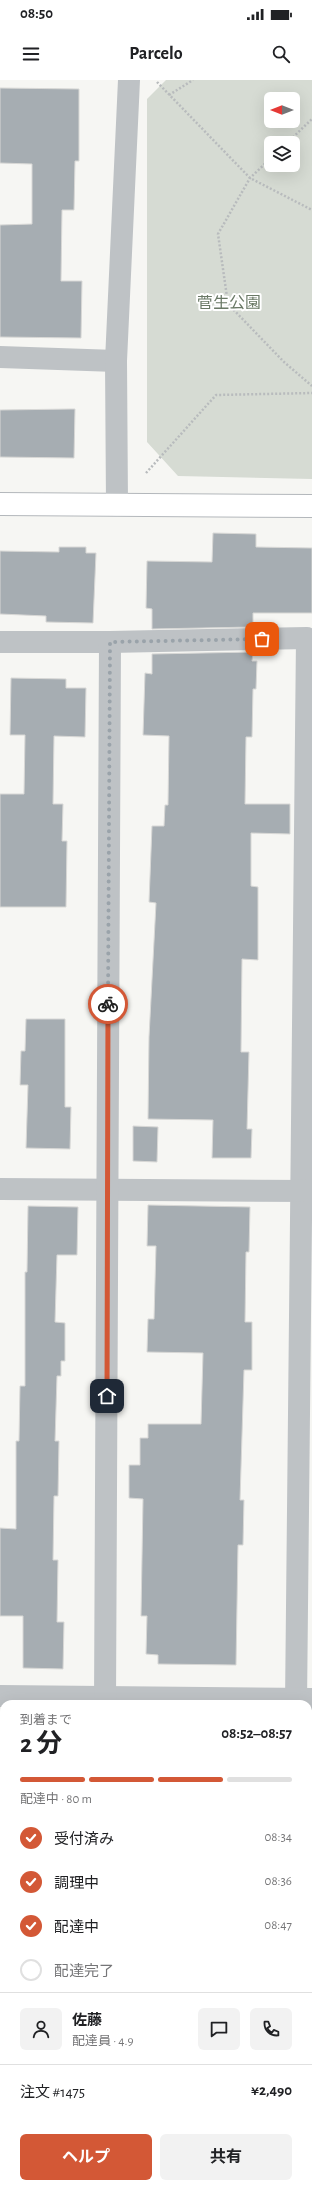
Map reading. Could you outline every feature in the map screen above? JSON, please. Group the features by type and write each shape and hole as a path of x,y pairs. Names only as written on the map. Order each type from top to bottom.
{"street":[{"path":"117,505 116,361 129,80"},
{"path":"0,357 116,361"},
{"path":"0,504 312,506"},
{"path":"0,642 110,642 307,638 307,1191 301,1700"},
{"path":"105,1700 110,642"},
{"path":"0,1189 307,1191"},
{"path":"0,1696 84,1700"}],"path":[{"path":"154,80 250,178 312,210"},
{"path":"169,95 193,80"},
{"path":"294,136 312,119"},
{"path":"264,165 250,178 218,234 228,304 284,362 312,386"},
{"path":"117,505 216,395 312,393"}],"green space":[{"name":"菅生公園","path":"166,80 312,80 312,479 178,476 147,442 147,99"}],"building":[{"path":"0,88 79,89 79,161 75,161 74,210 62,210 61,281 82,281 81,338 0,337 0,225 32,224 32,164 0,163"},
{"path":"75,409 74,458 0,457 0,410"},
{"path":"213,533 256,534 256,547 312,548 312,613 253,613 253,627 152,629 152,609 146,608 147,561 212,562"},
{"path":"59,547 86,547 86,553 96,553 93,623 46,622 46,616 0,614 0,551 59,552"},
{"path":"253,652 252,661 257,661 256,689 253,689 252,737 246,737 245,804 290,804 290,834 251,833 251,886 258,887 258,960 242,959 241,1052 249,1052 247,1129 252,1129 251,1158 212,1158 213,1120 148,1119 149,1037 156,903 149,902 152,826 164,826 165,805 168,805 169,736 143,735 145,673 152,674 152,654"},
{"path":"11,678 66,679 66,688 86,688 85,737 54,736 53,804 63,804 62,841 67,841 66,907 0,907 0,794 24,794 25,735 10,735"},
{"path":"26,1019 65,1019 65,1107 71,1107 70,1149 26,1148 28,1085 20,1085 21,1051 25,1051"},
{"path":"133,1126 158,1127 157,1162 133,1161"},
{"path":"148,1205 250,1207 249,1252 246,1252 245,1322 252,1322 252,1370 244,1370 240,1500 244,1500 243,1545 238,1545 236,1665 158,1664 158,1655 146,1654 147,1616 141,1616 143,1499 129,1498 129,1465 140,1465 140,1438 148,1438 148,1424 201,1424 203,1353 147,1352 148,1319 154,1319 156,1246 147,1246"},
{"path":"28,1206 78,1207 77,1255 57,1255 55,1322 65,1323 65,1361 61,1361 61,1376 57,1376 55,1441 59,1441 58,1496 54,1496 53,1560 58,1560 57,1622 64,1622 63,1669 23,1668 23,1616 0,1616 0,1528 16,1529 16,1441 19,1441 20,1386 25,1386 25,1272 27,1272"}],"way so far":[{"path":"108,1004 110,642 262,639"}],"route":[{"path":"107,1396 108,1004"}]}
